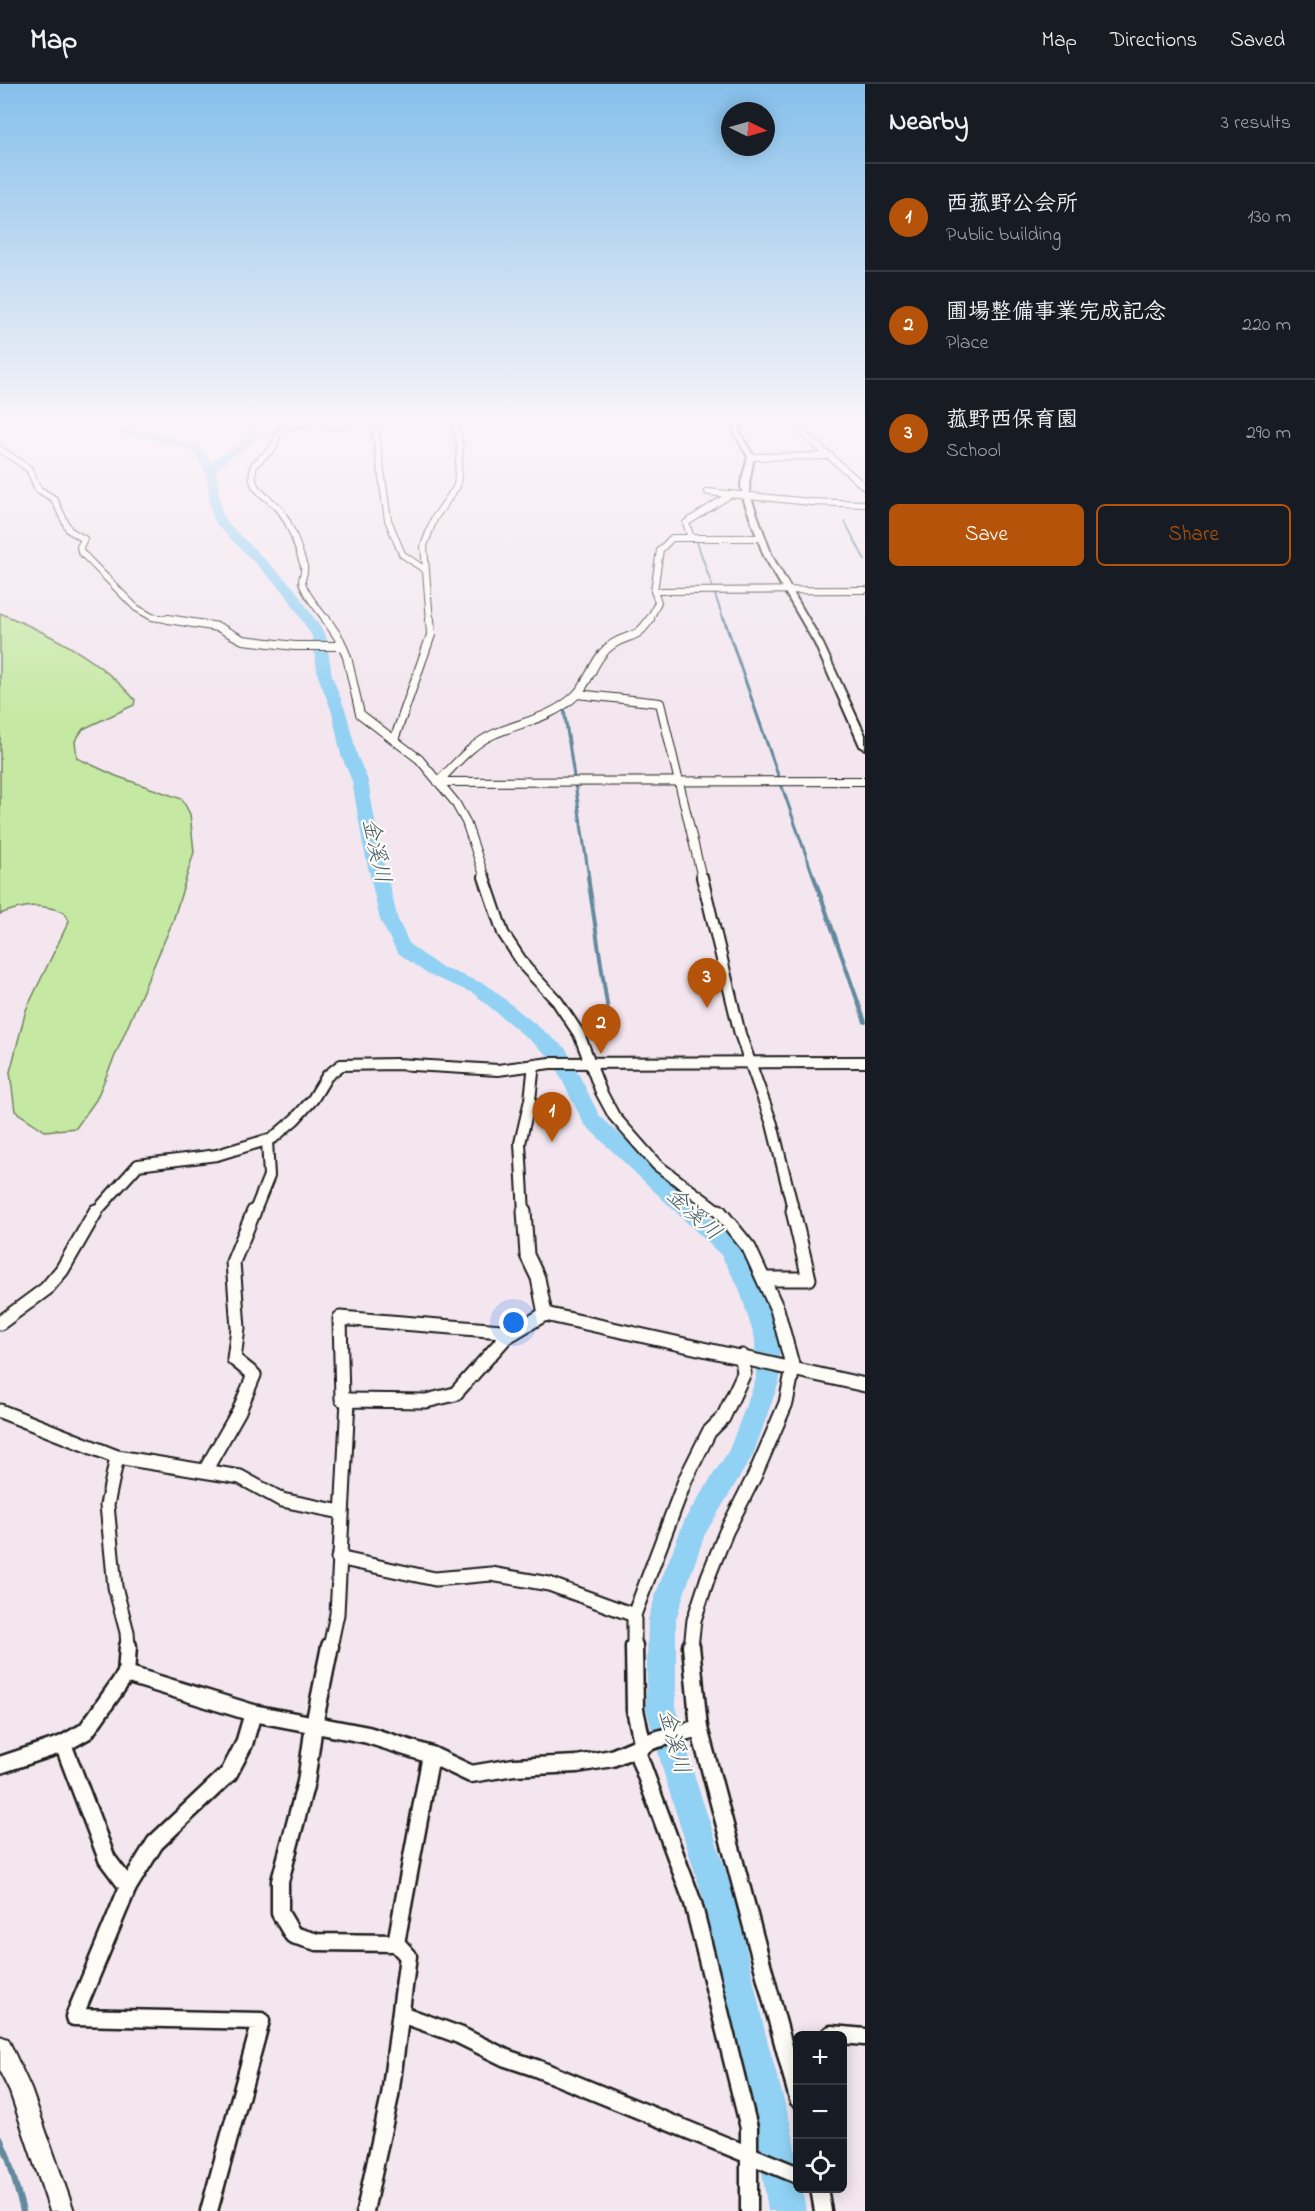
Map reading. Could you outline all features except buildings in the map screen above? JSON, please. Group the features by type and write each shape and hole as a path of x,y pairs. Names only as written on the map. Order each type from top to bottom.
{"main road":[{"path":"756,521 773,568 819,644 865,746"},
{"path":"0,2047 20,2089 62,2211"}],"street":[{"path":"65,521 69,530 84,539 80,547 81,552 142,612 162,620 218,627 243,639 295,646 340,646"},
{"path":"286,521 304,564 305,574 302,580 304,588 347,657 360,714 419,759 455,802 466,822 508,943 567,1015 579,1034 587,1063 614,1116 657,1164 716,1207 749,1248 777,1309 788,1366 786,1403 755,1475 726,1532 694,1620 691,1648 694,1729 737,1865 793,2069"},
{"path":"389,521 402,554 425,570"},
{"path":"394,740 431,634 424,546 434,521"},
{"path":"689,521 686,523 690,538"},
{"path":"438,782 472,748 492,735 549,715 577,693 596,661 613,644 641,633 658,602 654,591 660,550 672,538 762,538"},
{"path":"654,591 865,590"},
{"path":"577,693 660,703 740,1034 753,1063 809,1279 765,1279"},
{"path":"438,782 865,781"},
{"path":"0,1323 46,1289 62,1270 97,1210 134,1167 217,1155 267,1141 296,1119 313,1099 327,1076 341,1065 396,1064 498,1070 536,1064 865,1062"},
{"path":"536,1064 520,1143 527,1255 538,1278 545,1314"},
{"path":"206,1470 239,1411 254,1375 234,1359 238,1328 233,1262 269,1176 267,1141"},
{"path":"514,1332 340,1318 342,1399 426,1401 455,1394 506,1337 545,1314 788,1366 865,1385"},
{"path":"744,1357 744,1373 723,1418 708,1432 686,1478 634,1615 635,1710 693,1904 748,2128 753,2158 749,2211"},
{"path":"348,1400 340,1512 337,1614 314,1725 306,1782 280,1881 280,1913 293,1935 317,1942 396,1943 408,1956 390,2096 365,2211"},
{"path":"0,1411 117,1457 206,1470 249,1480 274,1497 297,1505 340,1512"},
{"path":"0,1765 63,1744 86,1731 126,1674 129,1654 128,1632 115,1587 107,1505 117,1457"},
{"path":"338,1557 435,1579 491,1574 549,1584 634,1615"},
{"path":"126,1674 253,1713 368,1735 431,1755 471,1774 514,1767 577,1764 612,1758 694,1729"},
{"path":"209,2211 261,2021 74,2017 128,1887 155,1843 229,1773 244,1743 253,1713"},
{"path":"63,1744 107,1859 128,1887"},
{"path":"396,1943 431,1755"},
{"path":"401,2014 459,2035 506,2058 536,2068 793,2173"},
{"path":"847,2035 865,2037"},
{"path":"820,2193 823,2211"}],"green space":[{"path":"0,613 73,649 106,672 135,700 134,705 83,729 75,741 77,758 116,776 182,799 190,814 194,852 173,921 96,1100 76,1128 45,1131 15,1111 10,1072 26,1010 69,921 64,912 40,906 24,907 0,914"}],"waterway":[{"name":"金溪川","path":"221,521 290,591 319,636 325,676 339,712 349,755 360,781 371,844 389,920 403,948 433,970 480,989 559,1054 591,1119 729,1249 750,1287 767,1339 768,1379 740,1455 694,1528 672,1588 662,1619 661,1708 681,1781 719,1898 748,2032 773,2126 787,2211"},
{"path":"845,522 865,560"},
{"path":"696,539 724,621"},
{"path":"724,619 779,778"},
{"path":"564,709 589,878"},
{"path":"781,784 814,878"},
{"path":"588,877 611,1031"},
{"path":"814,877 865,1022"},
{"path":"0,2138 8,2157 23,2211"}],"place":[{"name":"菰野西保育園","path":"707,1008"},
{"name":"圃場整備事業完成記念","path":"601,1054"},
{"name":"西菰野公会所","path":"552,1142"}]}
